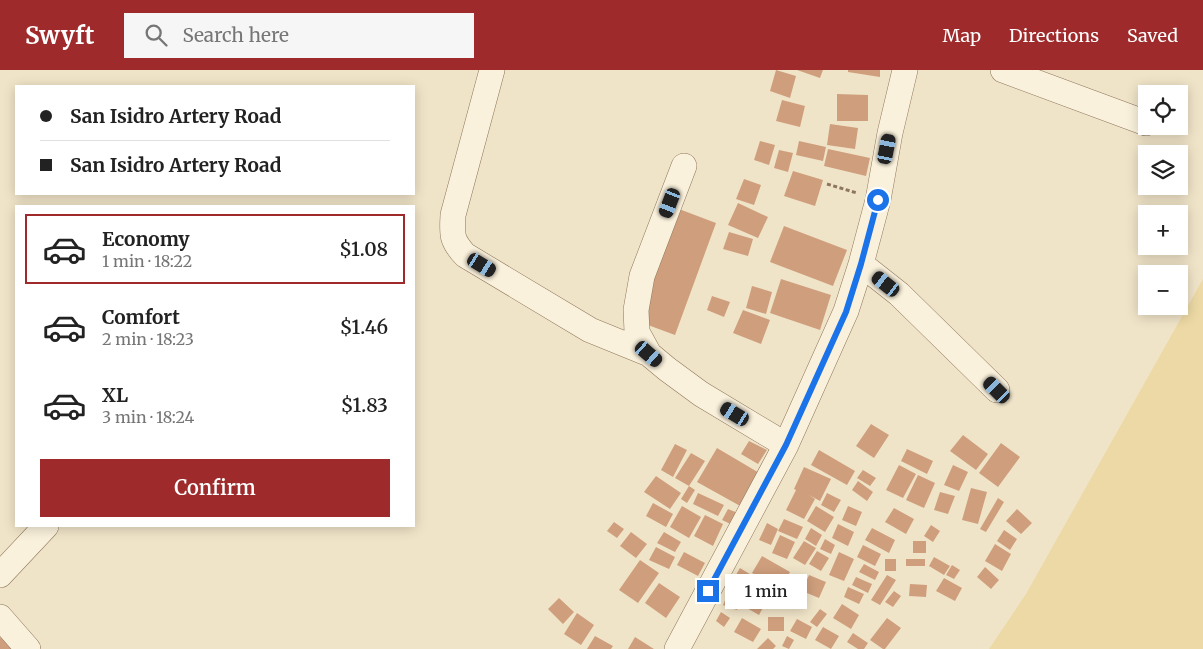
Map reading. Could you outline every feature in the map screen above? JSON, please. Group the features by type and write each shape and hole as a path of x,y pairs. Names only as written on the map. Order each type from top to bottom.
{"street":[{"path":"492,70 453,215 452,232 456,246 465,255 590,330 649,354 701,394 786,445"},
{"path":"677,649 786,445 846,312 878,200 890,133 905,70"},
{"path":"1003,70 1138,120"},
{"path":"649,354 637,332 636,310 642,276 684,166"},
{"path":"861,264 899,294 997,390"},
{"path":"0,575 45,527"},
{"path":"0,618 28,649"}],"path":[{"path":"827,184 878,200"}],"sand":[{"path":"1203,279 1203,649 989,649 1026,594 1183,315 1188,315 1188,306"}],"building":[{"path":"776,70 796,76 790,98 770,91"},
{"path":"797,70 823,70 820,78"},
{"path":"848,70 880,70 880,77 848,72"},
{"path":"837,94 868,95 868,121 837,121"},
{"path":"782,100 805,106 800,127 776,121"},
{"path":"830,124 858,128 855,149 827,145"},
{"path":"760,141 775,145 769,165 754,160"},
{"path":"799,141 826,147 823,161 796,155"},
{"path":"828,149 870,158 866,176 824,166"},
{"path":"779,150 793,153 788,172 774,168"},
{"path":"793,171 823,180 815,206 784,196"},
{"path":"744,179 761,185 754,205 736,199"},
{"path":"738,203 768,217 758,238 728,225"},
{"path":"679,209 716,223 675,335 637,321"},
{"path":"784,226 847,250 833,286 770,262"},
{"path":"729,232 753,239 748,256 723,249"},
{"path":"781,279 831,295 820,330 770,313"},
{"path":"752,286 772,292 766,314 746,308"},
{"path":"712,296 730,302 724,317 707,310"},
{"path":"743,310 770,320 761,344 733,333"},
{"path":"871,424 889,435 874,458 856,446"},
{"path":"963,435 988,454 976,470 950,451"},
{"path":"749,441 767,450 758,464 741,454"},
{"path":"1001,443 1020,457 998,487 979,473"},
{"path":"675,444 687,450 673,477 661,470"},
{"path":"717,448 761,474 742,507 697,482"},
{"path":"907,449 933,461 927,474 901,461"},
{"path":"819,450 855,471 847,485 811,465"},
{"path":"691,453 705,461 689,486 675,478"},
{"path":"899,465 916,474 903,498 886,490"},
{"path":"953,465 968,472 959,491 944,485"},
{"path":"804,467 831,479 820,501 809,495 815,499 804,519 786,510 796,490 794,489"},
{"path":"863,470 876,478 870,486 857,478"},
{"path":"918,475 935,483 924,508 906,500"},
{"path":"656,476 681,493 670,509 644,492"},
{"path":"858,481 873,492 867,501 852,490"},
{"path":"689,486 695,490 687,503 681,499"},
{"path":"971,488 987,492 978,524 962,520"},
{"path":"940,492 955,496 948,514 934,510"},
{"path":"698,493 724,505 718,516 693,504"},
{"path":"827,493 841,500 834,512 821,505"},
{"path":"998,498 1004,502 986,532 980,529"},
{"path":"653,503 673,514 666,527 646,516"},
{"path":"682,506 701,517 689,538 670,527"},
{"path":"816,506 834,517 825,532 807,521"},
{"path":"848,506 862,512 856,526 842,520"},
{"path":"894,508 914,519 906,534 885,522"},
{"path":"728,509 743,515 737,527 722,520"},
{"path":"1017,509 1032,523 1021,534 1006,521"},
{"path":"705,515 723,524 713,546 694,536"},
{"path":"784,519 803,527 797,539 778,531"},
{"path":"614,522 624,529 617,538 607,531"},
{"path":"767,523 778,529 771,545 759,540"},
{"path":"838,524 854,532 848,546 832,538"},
{"path":"931,525 940,531 933,542 924,536"},
{"path":"811,528 822,535 816,546 805,539"},
{"path":"872,528 895,540 889,553 865,540"},
{"path":"1004,530 1017,539 1010,550 997,541"},
{"path":"631,532 647,544 636,558 620,546"},
{"path":"664,532 681,542 675,552 657,543"},
{"path":"780,535 795,542 787,559 772,553"},
{"path":"825,539 835,545 831,554 820,549"},
{"path":"804,541 816,548 805,565 793,558"},
{"path":"913,541 926,541 926,553 913,553"},
{"path":"995,544 1011,554 1002,571 985,561"},
{"path":"863,545 881,554 875,566 857,557"},
{"path":"656,547 675,557 669,569 649,560"},
{"path":"817,551 829,558 821,571 809,564"},
{"path":"684,552 705,563 698,576 677,565"},
{"path":"839,552 854,559 844,581 829,575"},
{"path":"762,556 790,572 780,589 752,573"},
{"path":"934,557 950,566 944,575 929,566"},
{"path":"885,559 896,559 896,571 885,571"},
{"path":"906,559 925,559 925,566 906,566"},
{"path":"640,560 659,573 638,603 619,590"},
{"path":"864,564 879,572 875,580 859,572"},
{"path":"952,565 960,570 954,579 946,575"},
{"path":"985,567 999,580 991,589 977,577"},
{"path":"740,568 753,576 747,586 734,578"},
{"path":"809,575 826,582 819,598 802,591"},
{"path":"887,575 896,580 880,605 871,600"},
{"path":"856,577 872,584 868,593 852,585"},
{"path":"944,578 962,588 955,601 936,591"},
{"path":"659,583 680,597 666,618 645,603"},
{"path":"910,584 927,585 926,597 909,596"},
{"path":"757,585 771,593 759,615 745,607"},
{"path":"848,587 864,594 859,604 844,597"},
{"path":"783,591 802,591 802,606 783,606"},
{"path":"894,591 901,596 893,607 885,602"},
{"path":"559,598 574,612 563,624 548,609"},
{"path":"726,598 739,603 737,610 723,605"},
{"path":"842,604 859,615 851,629 833,618"},
{"path":"820,609 827,614 817,627 810,622"},
{"path":"721,612 730,618 724,627 716,621"},
{"path":"577,613 594,625 581,645 564,634"},
{"path":"768,617 784,617 784,631 768,631"},
{"path":"742,618 761,629 753,642 734,632"},
{"path":"887,618 901,628 885,649 883,649 870,640"},
{"path":"797,619 812,627 806,639 790,631"},
{"path":"823,627 839,636 831,649 815,640"},
{"path":"853,633 868,643 864,649 858,649 847,642"},
{"path":"595,636 613,646 611,649 587,649"},
{"path":"787,636 794,640 789,649 782,646"},
{"path":"0,637 14,649 0,649"},
{"path":"635,637 654,649 628,649"},
{"path":"768,638 776,646 773,649 757,649"}],"route":[{"path":"708,591 786,445 846,312 878,200"}]}
